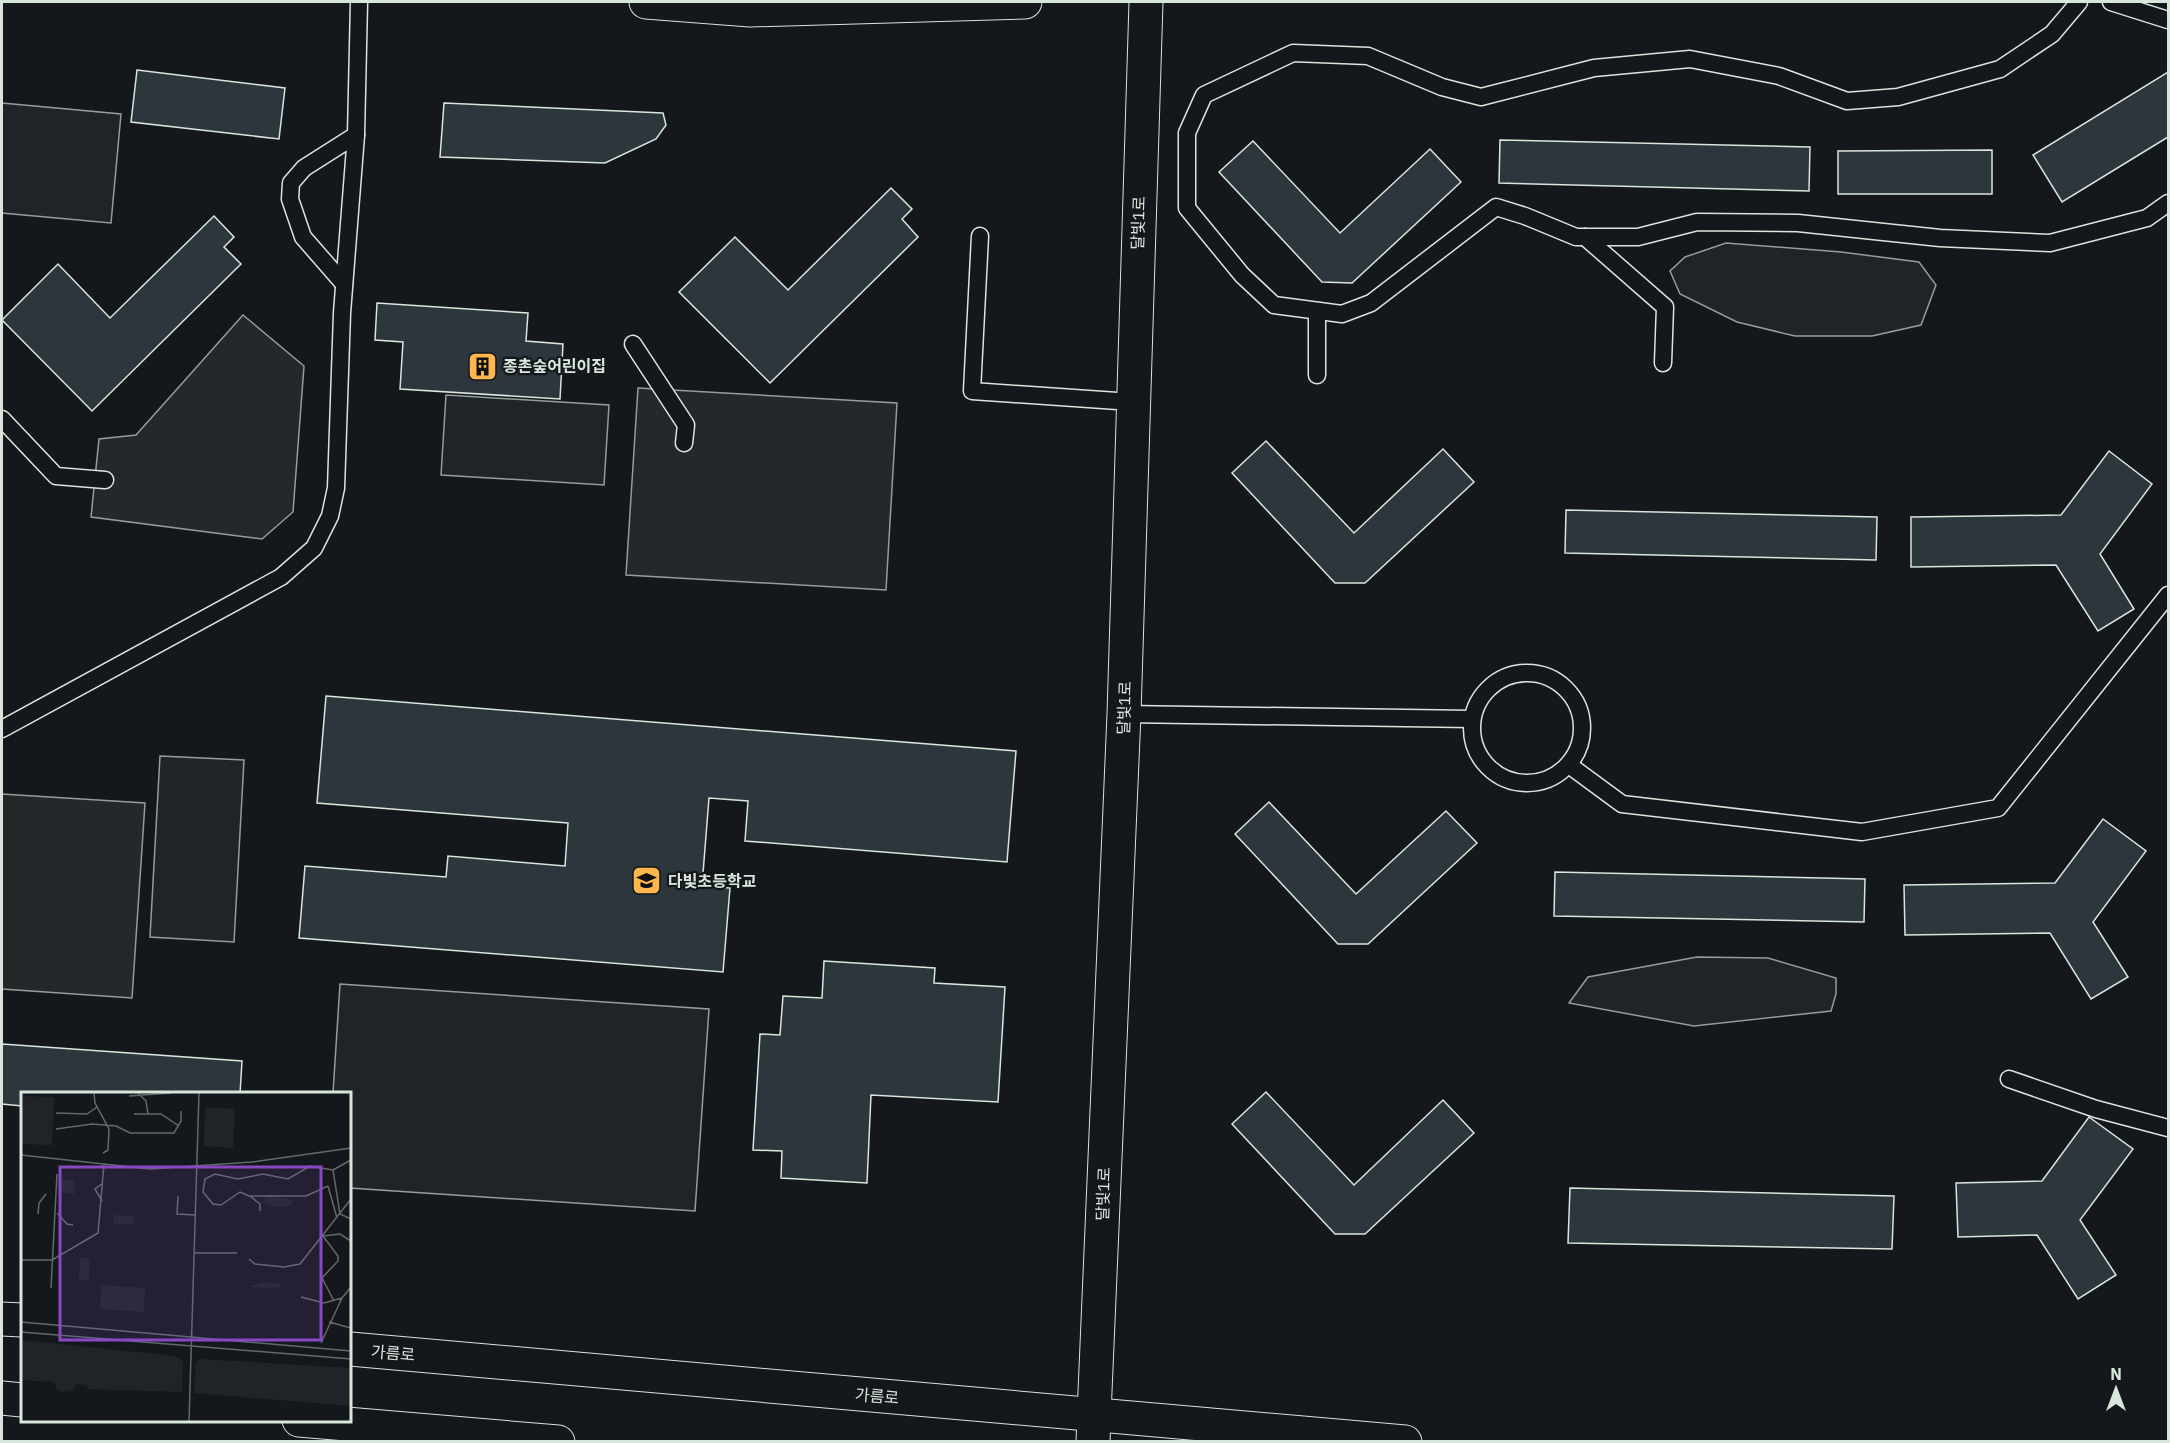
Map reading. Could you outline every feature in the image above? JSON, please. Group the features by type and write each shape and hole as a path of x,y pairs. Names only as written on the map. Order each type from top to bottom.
{"street":[{"path":"646,2 750,10 1025,2"},
{"name":"달빛1로","path":"1094,1428 1124,714 1146,2"},
{"path":"2,1319 21,1320"},
{"name":"가름로","path":"351,1349 1094,1428 1405,1442"},
{"path":"2,1398 21,1400"},
{"path":"323,1422 558,1442"}],"lane":[{"path":"2,729 281,577 314,548 330,516 336,488 344,284 356,135 359,2"},
{"path":"2079,2 2052,34 2000,69 1898,97 1847,101 1779,76 1690,59 1594,69 1481,97 1442,87 1368,56 1293,53 1204,95 1187,133 1187,208 1242,275 1274,305 1342,314 1371,303 1496,207 1576,237 1638,237 1697,222 1787,222 1940,238 2050,243 2147,218 2169,202"},
{"path":"2111,2 2169,20"},
{"path":"344,284 303,237 290,199 291,183 304,168 356,135"},
{"path":"981,236 972,391 1132,402"},
{"path":"1585,237 1665,308 1662,363"},
{"path":"1317,310 1317,375"},
{"path":"633,344 686,425 684,443"},
{"path":"2,419 56,476 105,480"},
{"path":"1569,765 1622,804 1862,832 1998,808 2169,595"},
{"path":"1524,672 1544,675 1560,683 1574,697 1581,715 1583,732 1579,750 1569,765 1555,776 1538,783 1520,784 1503,779 1488,768 1478,754 1472,737 1472,719 1478,701 1490,686 1506,677 1524,672"},
{"path":"1124,714 1472,719"},
{"path":"2009,1079 2096,1109 2169,1128"}],"shaded area":[{"path":"2,103 121,114 111,223 2,213"},
{"path":"1726,243 1841,252 1919,262 1936,285 1921,325 1872,336 1795,336 1737,322 1680,294 1670,271 1685,257"},
{"path":"243,315 304,366 293,512 262,539 91,517 99,439 136,435"},
{"path":"638,388 897,403 886,590 626,575"},
{"path":"446,395 609,405 604,485 441,475"},
{"path":"160,756 244,760 234,942 150,937"},
{"path":"2,794 145,803 132,998 2,989"},
{"path":"1697,957 1768,958 1836,978 1836,994 1831,1011 1694,1026 1569,1003 1588,977"},
{"path":"340,984 709,1009 695,1211 351,1188 351,1092 333,1092"}],"building":[{"path":"137,70 285,88 279,139 131,122"},
{"path":"2168,72 2168,137 2062,202 2033,155"},
{"path":"444,103 663,113 666,125 656,139 605,163 440,157"},
{"path":"1500,140 1810,147 1809,191 1499,183"},
{"path":"1253,141 1340,233 1430,149 1461,182 1352,283 1322,282 1219,172"},
{"path":"1992,150 1992,194 1838,194 1838,151"},
{"path":"891,188 912,209 902,219 918,237 770,383 679,292 735,237 788,290"},
{"path":"214,216 234,237 224,247 241,264 92,411 2,320 58,264 110,318"},
{"name":"종촌숲어린이집","path":"377,303 528,313 526,341 563,344 560,399 400,389 403,342 375,340"},
{"path":"1266,441 1354,533 1443,449 1474,482 1365,583 1335,583 1232,473"},
{"path":"2109,451 2152,484 2100,554 2134,609 2098,631 2056,565 1911,567 1911,517 2061,515"},
{"path":"1566,510 1877,517 1876,560 1565,553"},
{"path":"326,696 1016,751 1007,862 745,841 748,801 709,798 702,886 730,888 723,972 299,938 305,866 446,877 448,856 565,866 568,823 317,803"},
{"path":"1269,802 1356,894 1446,811 1477,843 1368,944 1338,944 1235,834"},
{"path":"2103,819 2146,851 2093,922 2128,977 2091,999 2050,933 1905,935 1904,885 2055,883"},
{"path":"1555,872 1865,879 1864,922 1554,916"},
{"path":"824,961 935,968 934,983 1005,987 998,1102 871,1095 867,1183 781,1178 782,1151 753,1150 760,1034 780,1035 783,996 822,998"},
{"path":"2,1044 242,1061 240,1092 21,1092 21,1106 2,1104"},
{"path":"1266,1092 1354,1185 1443,1100 1474,1133 1365,1234 1335,1234 1232,1124"},
{"path":"2089,1117 2133,1149 2080,1220 2116,1275 2078,1299 2037,1235 1958,1237 1956,1183 2042,1181"},
{"path":"1570,1188 1894,1196 1892,1249 1568,1243"}],"place":[{"name":"종촌숲어린이집","path":"482,366"},
{"name":"다빛초등학교","path":"647,881"}]}
